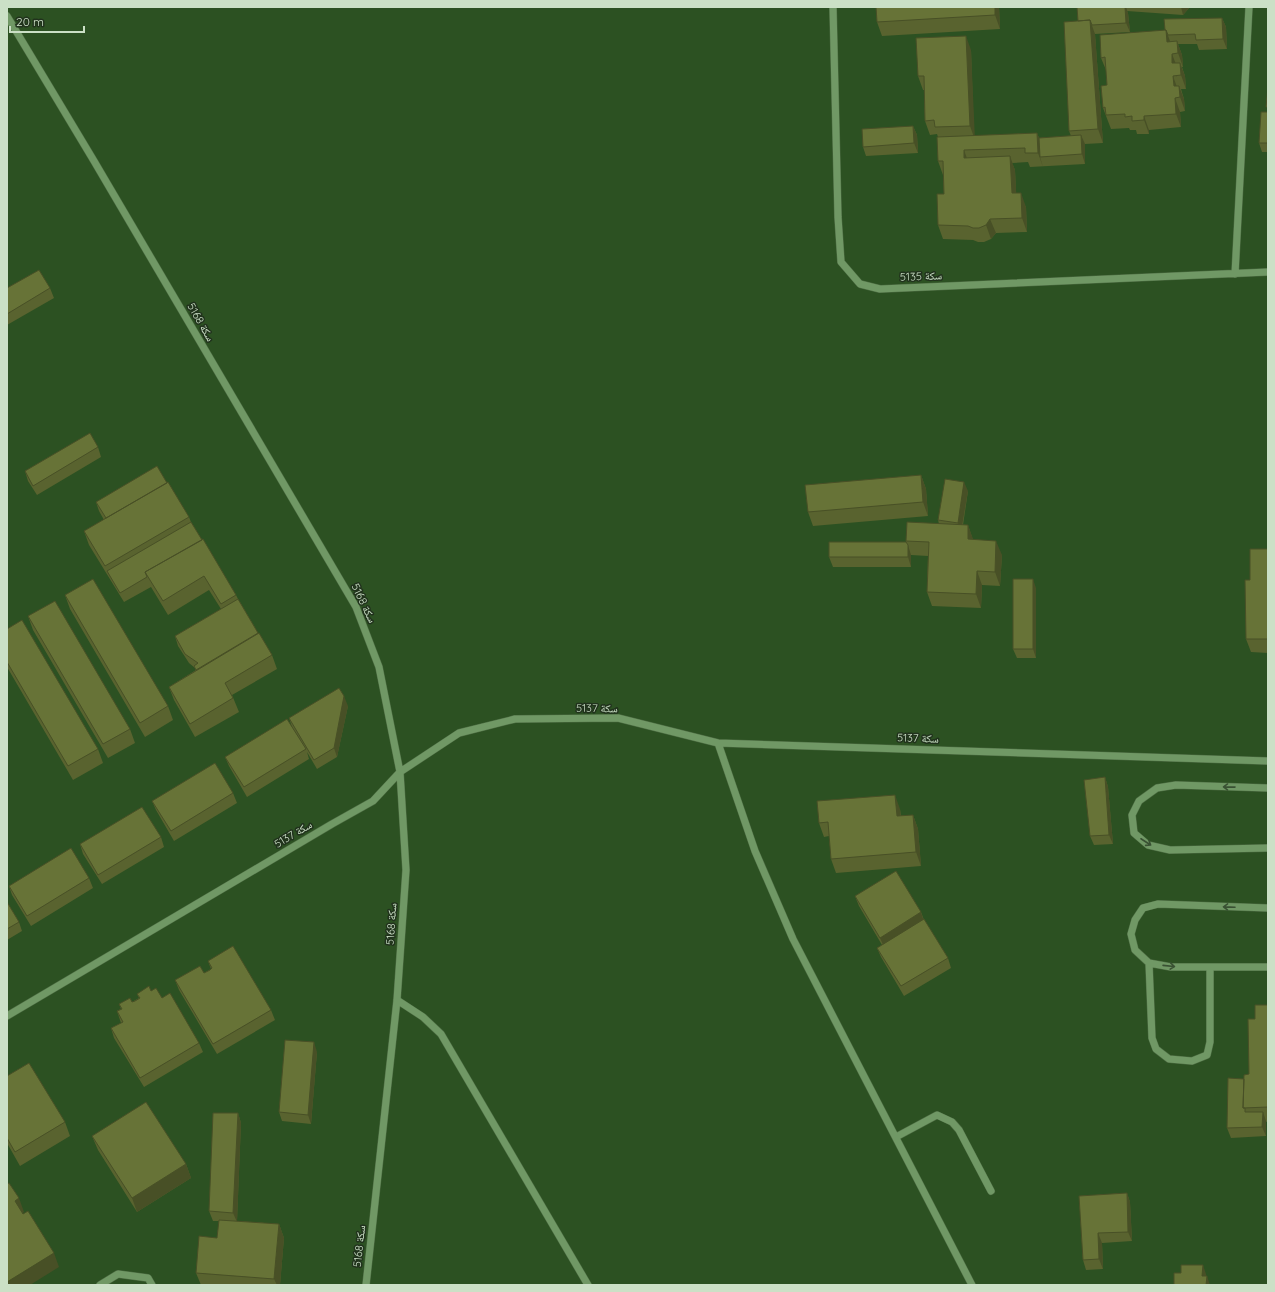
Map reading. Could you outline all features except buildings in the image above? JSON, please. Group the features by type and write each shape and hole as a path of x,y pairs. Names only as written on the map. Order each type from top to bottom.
{"street":[{"name":"سكة 5135","path":"833,7 838,217 841,262 860,284 880,289 1268,272"},
{"path":"1235,274 1249,7"},
{"name":"سكة 5168","path":"7,16 356,606 379,667 400,772 406,870 397,1000 366,1285"},
{"name":"سكة 5137","path":"7,1016 373,800 400,772 459,733 515,719 618,718 718,743 1268,761"},
{"path":"718,743 755,851 793,939 972,1285"},
{"path":"1268,788 1176,786 1157,788 1138,801 1132,816 1134,833 1148,845 1170,850 1268,848"},
{"path":"1268,908 1158,904 1143,908 1135,920 1131,934 1135,950 1149,963 1171,967 1268,967"},
{"path":"1149,963 1152,1038 1156,1049 1169,1059 1192,1061 1207,1055 1210,1042 1210,967"},
{"path":"397,1000 423,1017 441,1034 588,1285"},
{"path":"896,1137 937,1116 952,1122 959,1130 991,1191"},
{"path":"100,1285 118,1274 148,1278 152,1285"}]}
